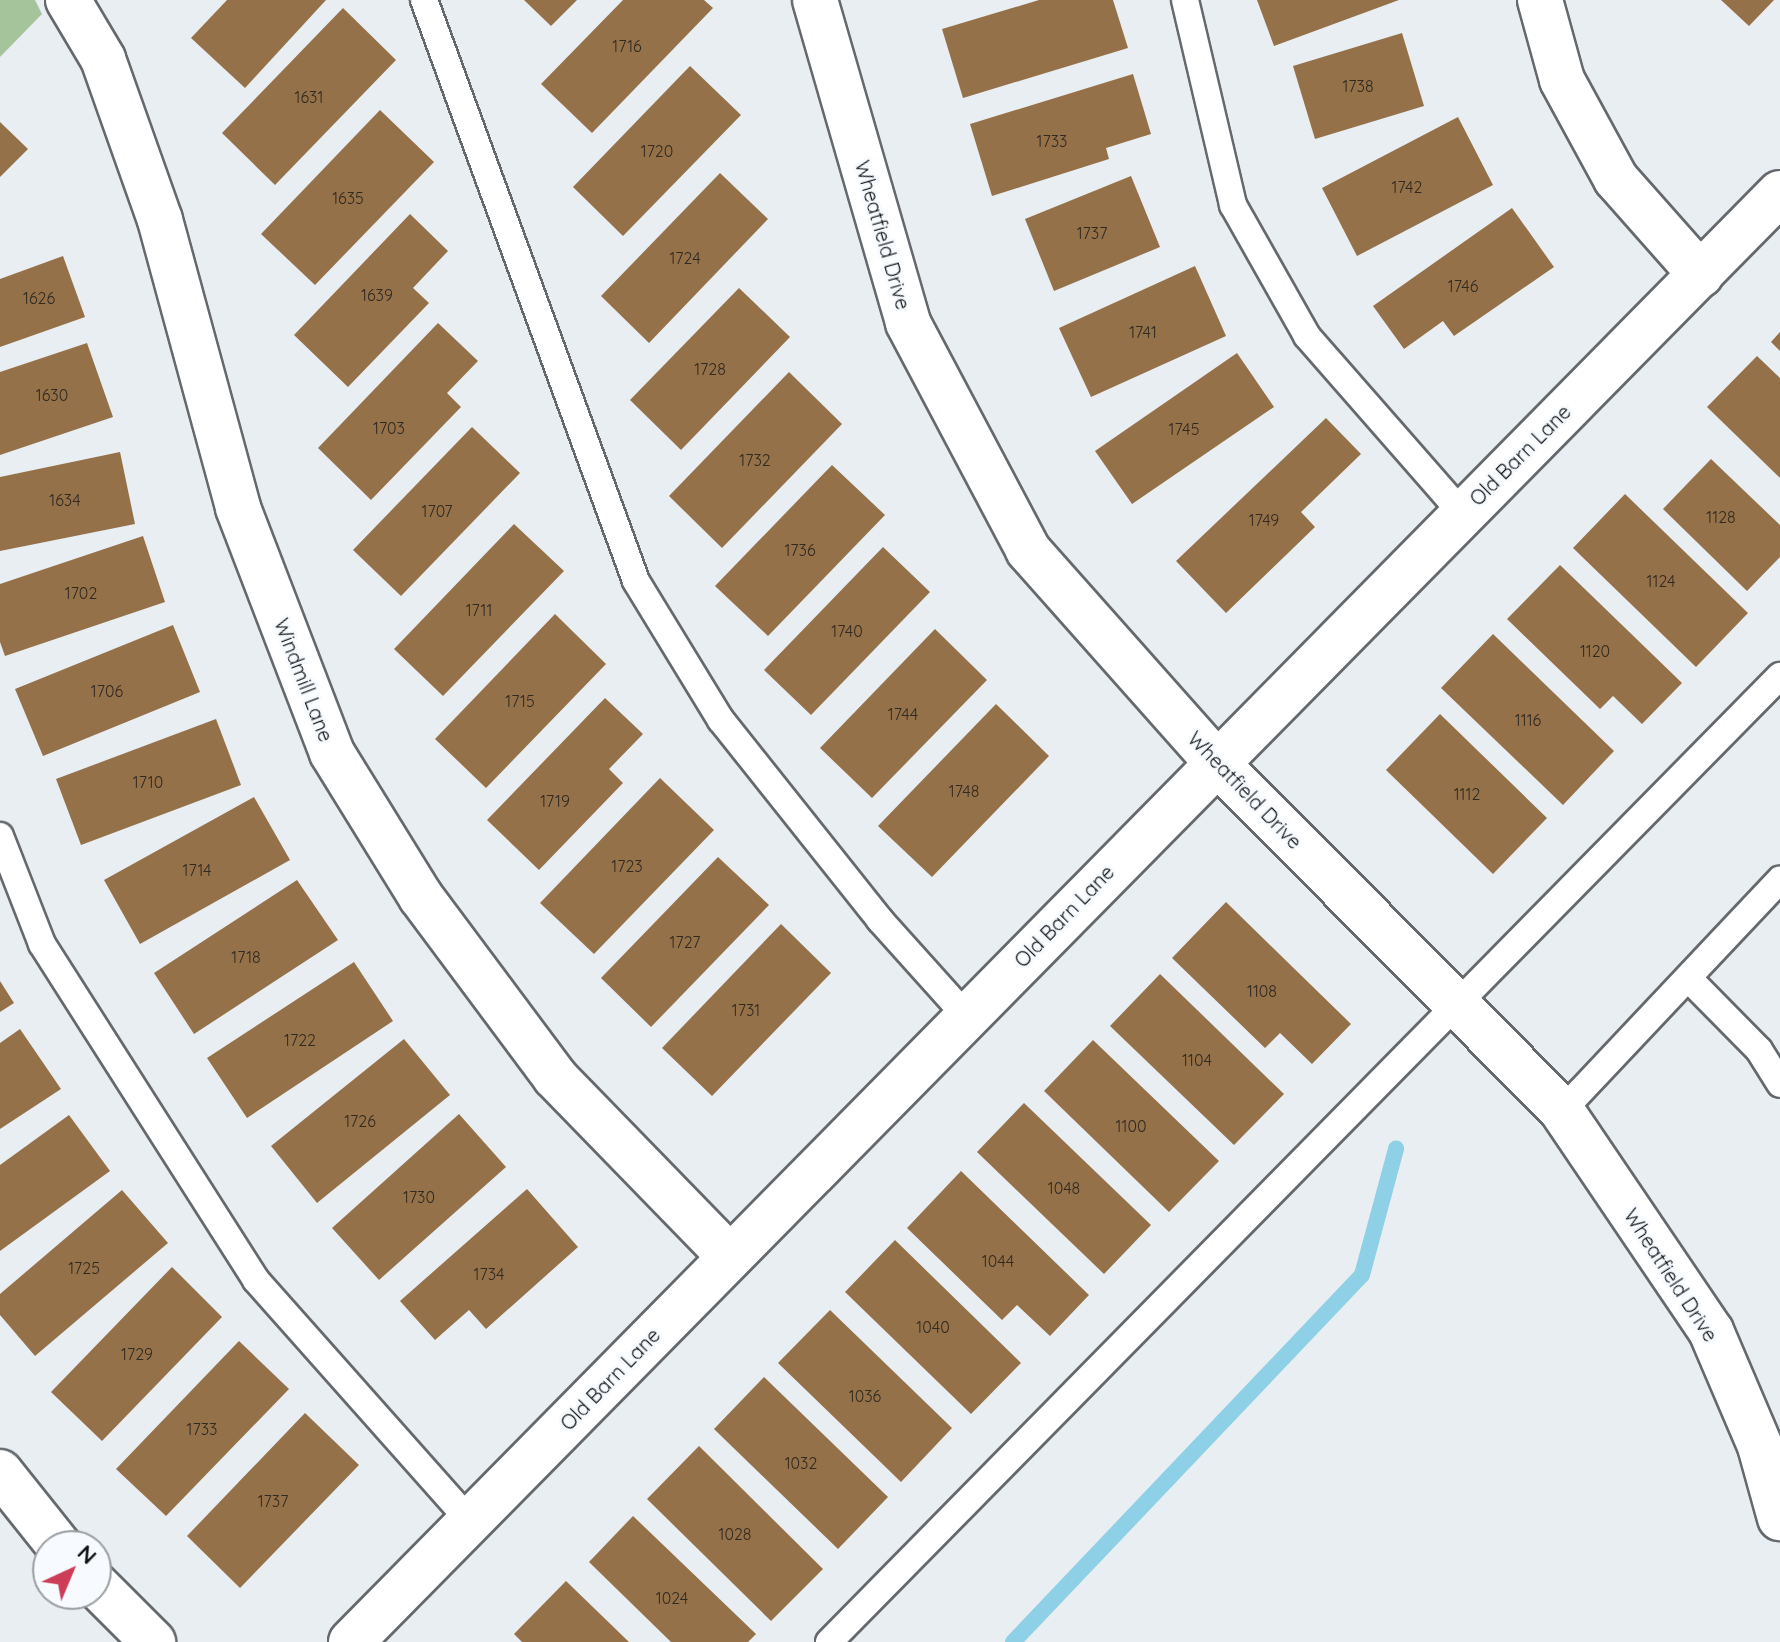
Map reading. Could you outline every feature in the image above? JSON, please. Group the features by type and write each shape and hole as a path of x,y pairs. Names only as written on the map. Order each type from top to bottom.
{"street":[{"name":"Windmill Lane","path":"68,0 103,59 160,220 238,508 332,753 421,897 555,1077 730,1257"},
{"name":"Wheatfield Drive","path":"815,0 908,323 1028,550 1216,762 1562,1111 1711,1331 1760,1446 1780,1518"},
{"path":"1540,0 1562,80 1616,179 1701,275"},
{"name":"Old Barn Lane","path":"351,1642 1780,193"},
{"path":"0,1472 46,1530"},
{"path":"112,1601 153,1642"}],"lane":[{"path":"424,0 636,581 721,720 880,920 966,1016"},
{"path":"1185,0 1233,205 1307,336 1462,513"},
{"path":"829,1642 1780,676"},
{"path":"0,836 42,944 256,1280 470,1521"},
{"path":"1562,1111 1780,880"},
{"path":"1688,978 1759,1050 1780,1084"}],"green space":[{"path":"0,0 35,0 42,14 0,57"}],"building":[{"path":"227,0 326,0 245,88 191,38"},
{"path":"524,0 577,0 551,26"},
{"path":"623,0 704,0 713,8 592,133 541,84"},
{"path":"1039,0 1113,0 1128,48 963,98 942,29"},
{"path":"1257,0 1399,0 1274,46"},
{"path":"1721,0 1774,0 1749,26"},
{"path":"343,8 396,60 275,185 222,133"},
{"path":"1402,33 1424,106 1315,139 1293,66"},
{"path":"690,66 741,115 623,236 573,187"},
{"path":"1133,74 1151,134 1106,148 1109,159 992,196 970,124"},
{"path":"380,110 434,162 315,285 261,234"},
{"path":"1458,117 1493,185 1357,256 1322,188"},
{"path":"0,122 28,149 0,177"},
{"path":"720,173 768,219 649,343 601,296"},
{"path":"1131,176 1160,247 1054,291 1025,219"},
{"path":"1512,208 1554,267 1454,336 1443,321 1404,349 1373,306"},
{"path":"410,214 448,251 413,288 429,303 348,387 294,335"},
{"path":"63,256 85,317 0,347 0,279"},
{"path":"1195,266 1226,336 1091,397 1059,328"},
{"path":"739,288 790,337 681,450 630,400"},
{"path":"438,323 478,361 447,393 461,407 371,500 318,448"},
{"path":"1780,332 1780,351 1771,342"},
{"path":"87,343 113,417 0,455 0,372"},
{"path":"1237,353 1274,407 1132,504 1095,451"},
{"path":"1757,356 1780,378 1780,478 1707,407"},
{"path":"789,372 842,424 722,548 669,496"},
{"path":"1326,418 1361,454 1301,512 1315,527 1226,613 1176,561"},
{"path":"472,427 520,473 401,596 353,550"},
{"path":"120,452 135,524 0,551 0,477"},
{"path":"1711,459 1780,525 1780,557 1747,591 1663,509"},
{"path":"832,465 885,515 768,636 715,586"},
{"path":"1625,494 1748,613 1696,667 1573,548"},
{"path":"514,524 564,571 443,696 394,649"},
{"path":"143,536 165,602 5,656 0,642 0,584"},
{"path":"883,547 930,592 811,715 764,670"},
{"path":"1560,565 1682,683 1642,724 1613,696 1600,709 1507,619"},
{"path":"555,614 606,664 486,788 435,739"},
{"path":"173,625 200,692 43,756 15,689"},
{"path":"935,629 987,680 872,798 820,748"},
{"path":"1493,634 1614,751 1563,805 1441,688"},
{"path":"605,698 643,734 609,769 623,783 539,870 487,820"},
{"path":"996,704 1049,756 932,877 878,826"},
{"path":"1440,714 1547,818 1493,874 1386,770"},
{"path":"216,719 241,785 81,845 56,779"},
{"path":"660,778 714,830 594,954 540,903"},
{"path":"254,797 290,860 140,944 104,880"},
{"path":"718,857 769,905 651,1027 601,978"},
{"path":"297,880 338,940 194,1034 154,973"},
{"path":"1226,902 1351,1024 1312,1064 1280,1033 1265,1048 1172,958"},
{"path":"781,924 831,973 712,1096 662,1048"},
{"path":"354,962 393,1021 247,1118 207,1058"},
{"path":"1160,974 1284,1094 1234,1145 1110,1026"},
{"path":"0,981 14,1003 0,1012"},
{"path":"20,1029 61,1089 0,1129 0,1043"},
{"path":"404,1039 450,1095 317,1203 271,1146"},
{"path":"1093,1040 1219,1161 1169,1212 1044,1091"},
{"path":"1024,1103 1151,1225 1104,1274 977,1152"},
{"path":"459,1114 506,1167 379,1280 332,1228"},
{"path":"69,1115 110,1171 0,1251 0,1165"},
{"path":"961,1171 1089,1295 1050,1336 1017,1305 1002,1320 907,1228"},
{"path":"527,1189 578,1247 486,1329 469,1310 435,1340 400,1301"},
{"path":"122,1190 168,1243 35,1356 0,1315 0,1294"},
{"path":"895,1240 1021,1363 971,1414 845,1292"},
{"path":"172,1267 222,1317 102,1441 51,1392"},
{"path":"830,1310 952,1428 901,1482 778,1363"},
{"path":"239,1341 289,1389 166,1516 116,1469"},
{"path":"764,1377 888,1497 838,1549 714,1429"},
{"path":"305,1413 359,1465 240,1588 187,1536"},
{"path":"699,1446 823,1569 771,1621 647,1499"},
{"path":"633,1516 756,1634 748,1642 671,1642 589,1562"},
{"path":"566,1581 629,1642 522,1642 514,1634"}],"waterway":[{"path":"1013,1642 1362,1275 1396,1149"}]}
